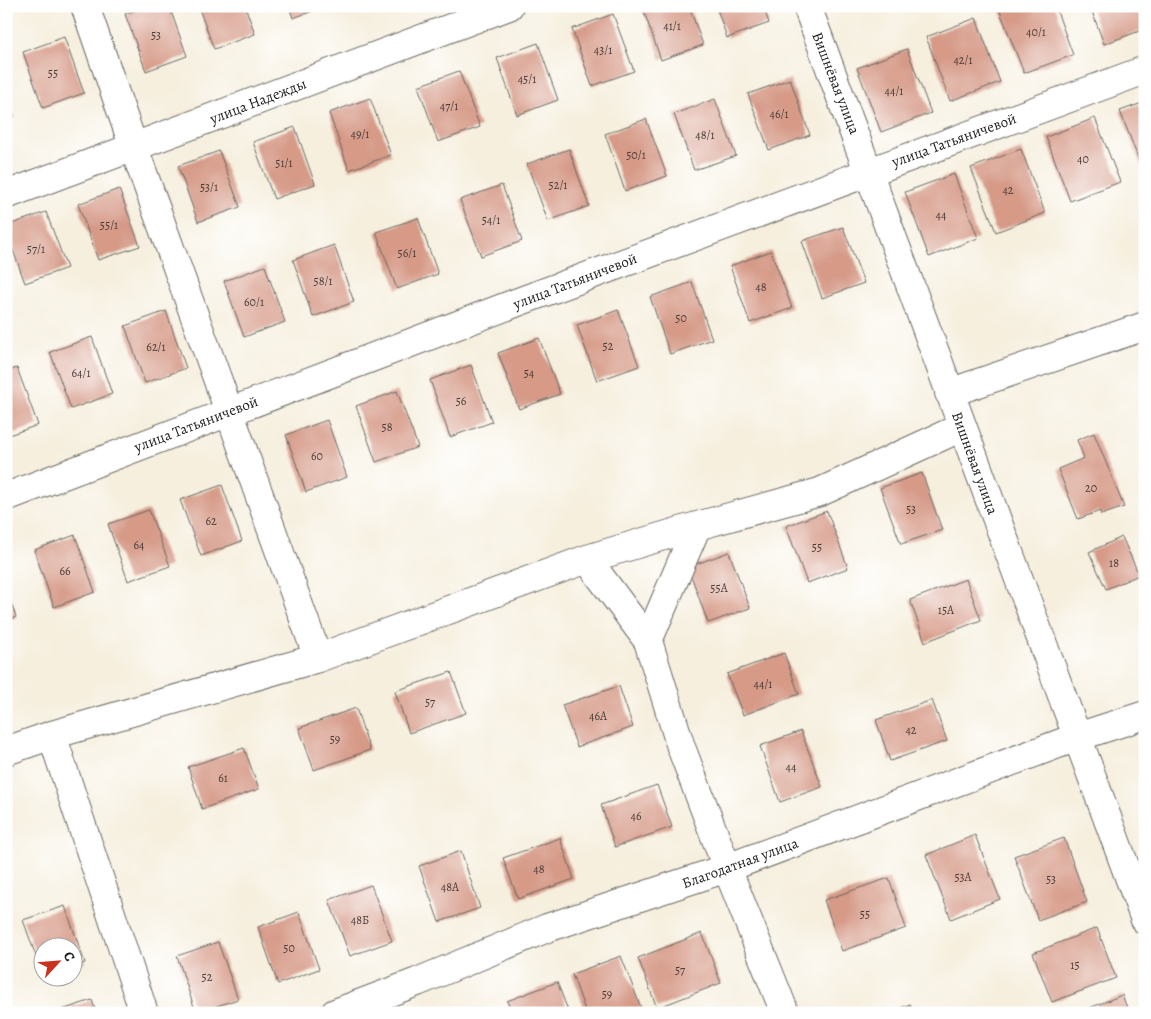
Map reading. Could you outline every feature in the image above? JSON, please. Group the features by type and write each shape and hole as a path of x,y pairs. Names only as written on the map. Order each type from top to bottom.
{"street":[{"path":"85,6 134,148 318,658"},
{"name":"улица Надежды","path":"6,195 509,6"},
{"name":"Вишнёвая улица","path":"808,6 1145,920"},
{"name":"улица Татьяничевой","path":"6,497 869,171 1145,70"},
{"path":"950,393 1145,326"},
{"path":"6,751 52,735 318,658 587,559 820,492 962,427"},
{"path":"648,641 698,526"},
{"path":"587,559 648,641 681,747 784,1013"},
{"name":"Благодатная улица","path":"336,1013 417,982 547,928 727,868 1145,714"},
{"path":"52,735 144,1013"}],"building":[{"path":"148,6 169,6 187,56 146,71 125,14"},
{"path":"198,6 245,6 255,34 214,49"},
{"path":"289,6 324,6 324,7 293,18"},
{"path":"642,6 689,6 703,45 661,60"},
{"path":"716,6 763,6 769,23 727,38"},
{"path":"1006,6 1055,6 1073,55 1024,73 999,9"},
{"path":"1090,6 1145,6 1145,29 1104,44"},
{"path":"613,14 634,71 592,86 572,29"},
{"path":"976,18 1000,82 950,101 926,37"},
{"path":"64,37 84,93 43,108 23,52"},
{"path":"538,43 558,100 517,115 497,58"},
{"path":"907,49 931,113 881,132 857,68"},
{"path":"459,71 480,127 438,142 418,86"},
{"path":"790,79 810,135 769,150 748,94"},
{"path":"6,97 14,117 6,120"},
{"path":"370,98 391,155 349,170 329,113"},
{"path":"715,99 736,156 694,170 674,114"},
{"path":"1145,102 1145,176 1120,111"},
{"path":"1095,118 1120,182 1070,201 1046,137"},
{"path":"646,119 667,176 625,191 605,134"},
{"path":"295,127 315,184 274,199 253,142"},
{"path":"569,149 589,206 548,221 527,164"},
{"path":"1021,149 1045,213 996,232 971,168"},
{"path":"219,151 240,207 198,222 178,166"},
{"path":"954,174 978,238 929,257 905,192"},
{"path":"502,185 522,241 481,256 460,200"},
{"path":"119,189 140,246 98,260 78,204"},
{"path":"46,212 67,268 25,283 6,231 6,226"},
{"path":"418,218 438,274 397,289 376,232"},
{"path":"843,227 864,283 822,298 802,241"},
{"path":"334,245 354,302 313,317 293,260"},
{"path":"771,251 792,308 750,323 730,266"},
{"path":"265,266 285,322 244,337 224,281"},
{"path":"692,282 712,339 670,354 650,297"},
{"path":"618,310 639,366 597,381 577,325"},
{"path":"166,311 186,368 145,383 125,326"},
{"path":"92,337 112,394 71,409 50,352"},
{"path":"539,338 560,394 519,409 498,353"},
{"path":"471,365 492,422 450,437 430,380"},
{"path":"17,368 38,425 6,436 6,372"},
{"path":"397,391 418,447 376,462 356,406"},
{"path":"327,420 347,477 306,492 286,435"},
{"path":"1094,433 1124,507 1101,515 1100,511 1078,519 1058,469 1084,458 1077,440"},
{"path":"922,473 942,530 901,544 880,488"},
{"path":"222,485 242,541 201,556 180,500"},
{"path":"149,510 170,566 128,581 108,524"},
{"path":"827,511 848,568 807,583 786,526"},
{"path":"75,535 95,592 54,607 34,550"},
{"path":"1122,537 1139,575 1106,589 1089,552"},
{"path":"729,552 750,608 708,623 688,567"},
{"path":"966,579 981,620 925,642 910,600"},
{"path":"6,592 16,617 6,621"},
{"path":"784,653 799,694 743,715 727,674"},
{"path":"451,672 466,713 409,733 395,691"},
{"path":"619,686 633,727 577,747 562,705"},
{"path":"932,700 947,741 890,761 876,720"},
{"path":"356,708 370,750 314,770 299,728"},
{"path":"801,731 822,787 780,802 760,746"},
{"path":"244,748 259,789 202,809 188,767"},
{"path":"657,785 672,827 615,847 601,805"},
{"path":"975,835 1000,899 951,919 926,855"},
{"path":"560,838 574,879 518,899 503,858"},
{"path":"1064,838 1087,902 1038,920 1014,856"},
{"path":"461,851 480,908 439,922 419,866"},
{"path":"889,878 906,928 842,951 824,900"},
{"path":"371,885 392,941 350,956 329,900"},
{"path":"65,906 76,936 32,936 32,945 23,920"},
{"path":"299,912 319,969 278,984 258,927"},
{"path":"1097,928 1116,978 1052,1002 1033,953"},
{"path":"702,933 721,983 657,1008 638,958"},
{"path":"218,942 238,999 196,1013 177,956"},
{"path":"621,956 643,1013 586,1013 572,974"},
{"path":"557,982 569,1013 512,1013 507,1001"},
{"path":"1122,995 1129,1013 1077,1013"},
{"path":"92,1000 96,1013 56,1013 56,1012"},
{"path":"910,1004 913,1013 889,1013"}]}
